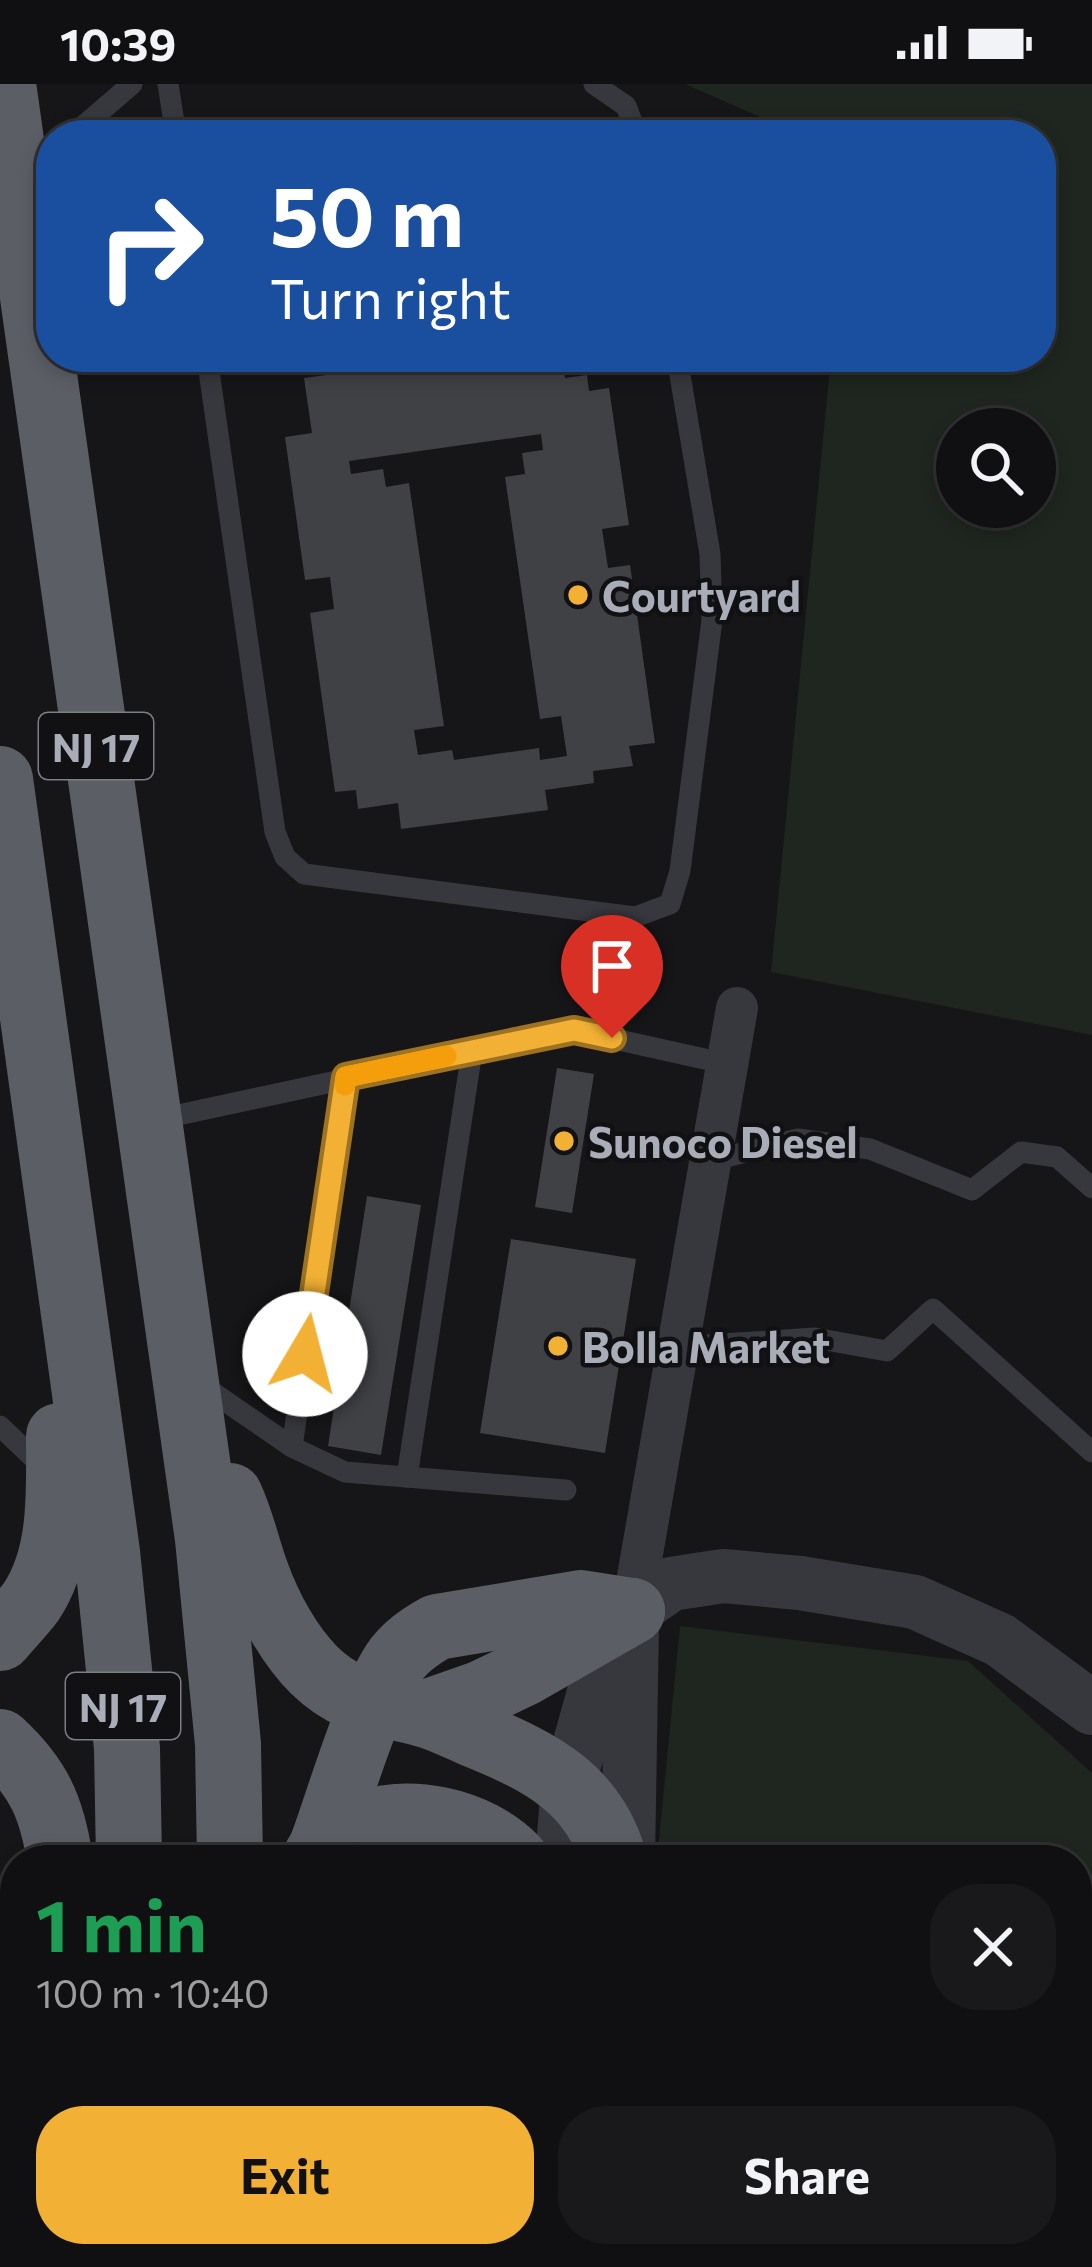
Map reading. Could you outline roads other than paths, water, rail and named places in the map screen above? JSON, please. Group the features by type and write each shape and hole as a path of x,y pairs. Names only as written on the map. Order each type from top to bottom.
{"highway":[{"name":"NJ 17","path":"3,84 30,191 36,238"},
{"name":"NJ 17","path":"53,372 220,1642 230,1845"},
{"name":"NJ 17","path":"0,779 18,980 60,1204 119,1652 129,1845"},
{"path":"0,1638 32,1599 52,1555 59,1511 60,1204"},
{"path":"186,1390 243,1525 258,1577 289,1640 314,1669 338,1690 539,1763 595,1816 608,1845"},
{"path":"399,1709 480,1694 632,1610"},
{"path":"322,1845 399,1709"},
{"path":"0,1742 26,1766 43,1796 58,1845"},
{"path":"329,1845 356,1826 394,1816 429,1818 476,1831 500,1845"}],"street":[{"path":"628,1845 632,1610 737,1008"},
{"path":"563,1845 568,1786 598,1678 632,1610 671,1584 723,1576 915,1602 1000,1640 1092,1708"}],"lane":[{"path":"90,120 132,84"},
{"path":"168,84 174,120"},
{"path":"593,84 626,106 631,120"},
{"path":"209,372 275,832 285,856 304,874 635,917 670,904 680,871 712,620 710,554 680,372"},
{"path":"148,1122 574,1030 727,1064"},
{"path":"407,1477 472,1051"},
{"path":"292,1447 346,1077"},
{"path":"710,1161 798,1139 869,1149 972,1190 1021,1152 1057,1157 1092,1188"},
{"path":"676,1347 814,1338 887,1352 933,1309 1092,1452"},
{"path":"186,1390 345,1472 566,1490"},
{"path":"0,1426 59,1482"}],"place":[{"name":"Courtyard","path":"578,595"},
{"name":"Sunoco Diesel","path":"564,1141"},
{"name":"Bolla Market","path":"558,1346"}]}
